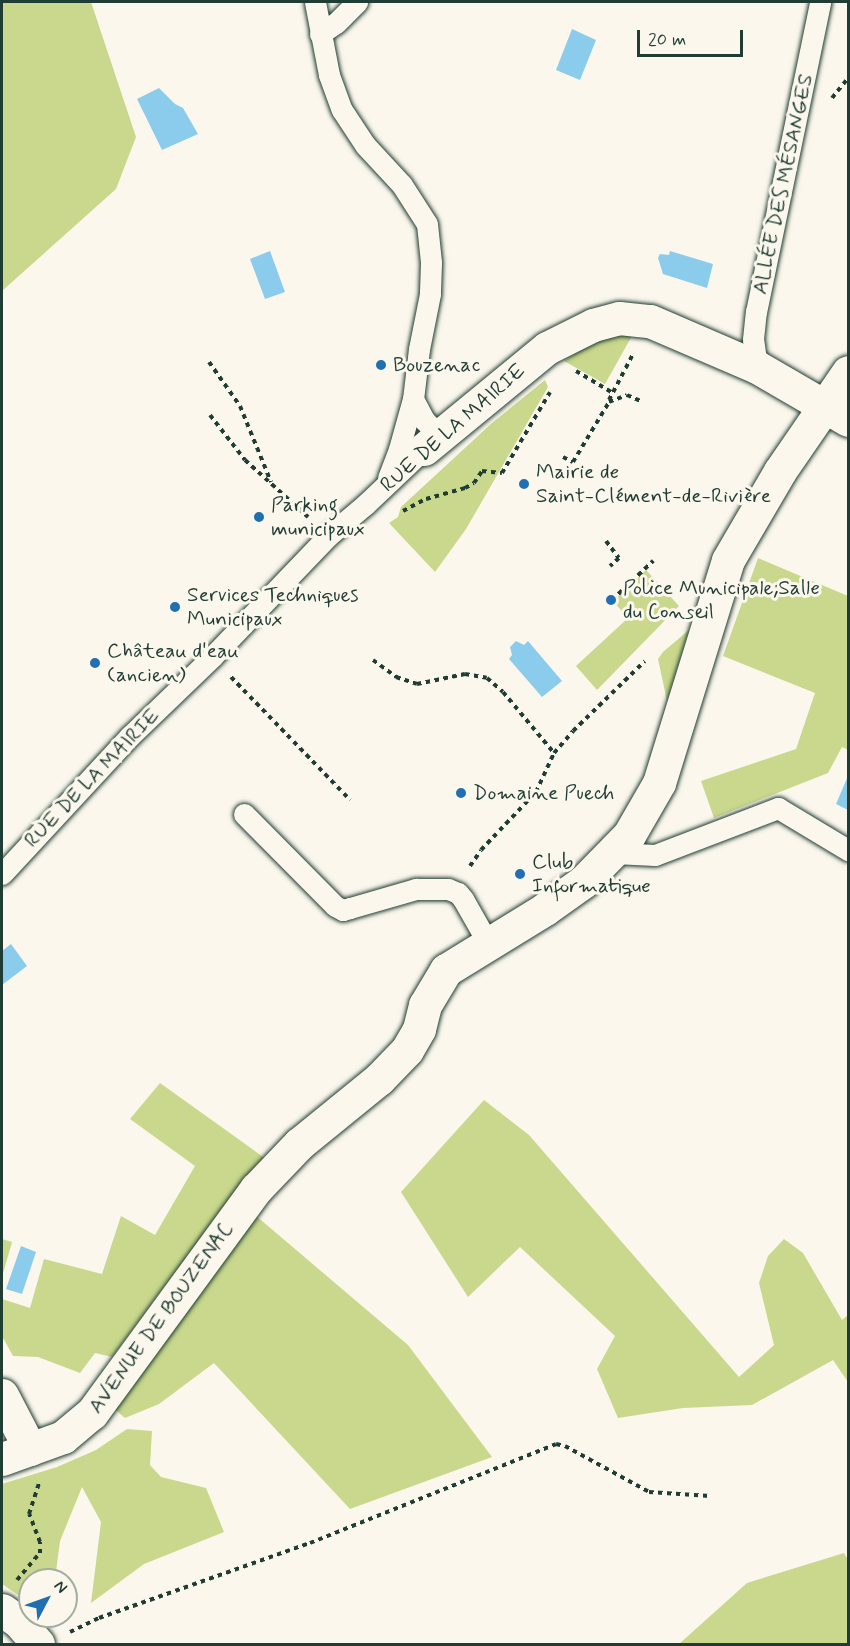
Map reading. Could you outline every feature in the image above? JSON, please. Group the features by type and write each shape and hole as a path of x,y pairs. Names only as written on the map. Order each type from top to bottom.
{"street":[{"name":"RUE DE LA MAIRIE","path":"431,442 520,367 570,335 619,318 650,321 757,367 836,413"},
{"path":"488,943 545,909 583,882 614,853 641,817 659,783 728,560 780,471 836,413 849,372"},
{"name":"AVENUE DE BOUZENAC","path":"16,1454 63,1437 92,1413 256,1189 298,1144 356,1099 407,1050 419,1029 425,1005 446,970 488,943"},
{"path":"2,1395 16,1454"},
{"path":"11,1644 2,1620 19,1622 51,1641"}],"lane":[{"path":"315,2 329,75 342,110 365,145 402,185 427,224 431,263 430,294 413,399 399,449 384,487"},
{"path":"320,34 336,23 357,2"},
{"name":"ALLÉE DES MÉSANGES","path":"757,367 753,339 756,312 820,2"},
{"path":"413,399 424,420 431,442"},
{"name":"RUE DE LA MAIRIE","path":"2,874 130,736 212,657 328,536 366,504 431,442"},
{"path":"614,853 655,855 778,808 849,850"},
{"path":"244,814 335,906 343,910 416,889 434,887 458,892 488,943"}],"path":[{"path":"563,457 573,462 609,402 650,321"},
{"path":"209,362 240,406 271,483"},
{"path":"566,365 613,393"},
{"path":"366,504 392,515 426,499 465,488 474,483 482,471 502,473 554,385"},
{"path":"609,402 627,395 643,402"},
{"path":"210,416 245,460 328,536"},
{"path":"606,541 620,558 610,566"},
{"path":"612,600 653,561"},
{"path":"212,657 350,800"},
{"path":"373,660 396,677 417,684 465,674 487,678 503,692 554,753"},
{"path":"463,899 468,868 481,850 536,792 554,753 573,731 645,661"},
{"path":"51,1641 99,1618 310,1543 556,1444 565,1446 649,1492 710,1496"},
{"path":"2,1620 19,1575 34,1562 40,1553 40,1542 29,1514 39,1480 16,1454"}],"green space":[{"path":"2,2 91,2 136,137 116,189 2,291"},
{"path":"637,327 605,384 564,361 604,333"},
{"path":"545,380 548,387 466,529 435,572 389,523 398,517 401,507 492,423"},
{"path":"758,558 848,596 848,750 842,747 828,773 714,818 701,781 796,749 815,693 723,656"},
{"path":"646,570 679,606 597,690 576,666 628,618 613,601"},
{"path":"690,629 667,701 658,659"},
{"path":"160,1083 266,1159 172,1276 112,1357 95,1353 80,1373 38,1357 13,1356 2,1336 2,1299 30,1308 44,1259 102,1274 121,1216 155,1235 195,1166 130,1119"},
{"path":"484,1100 529,1135 739,1377 774,1345 759,1283 768,1256 784,1239 803,1253 842,1320 848,1315 848,1382 833,1360 752,1405 683,1408 618,1418 597,1369 615,1336 520,1247 468,1297 401,1192"},
{"path":"255,1215 408,1345 492,1457 350,1509 214,1363 159,1404 125,1418 111,1406 153,1358"},
{"path":"2,1239 12,1242 2,1277"},
{"path":"127,1429 152,1431 150,1465 161,1477 206,1488 224,1532 144,1564 91,1603 101,1522 82,1487 60,1541 57,1568 18,1568 18,1595 2,1584 2,1484 57,1467 96,1450"},
{"path":"844,1553 848,1560 848,1644 679,1644 747,1583"}],"water":[{"path":"572,29 596,40 580,80 556,70"},
{"path":"159,88 175,104 183,108 198,134 162,150 137,99"},
{"path":"270,251 285,292 265,299 250,259"},
{"path":"670,251 713,264 707,288 663,274 658,258 660,254 669,255"},
{"path":"516,641 524,645 528,641 562,681 542,697 509,659 512,655 510,647"},
{"path":"848,776 848,810 836,804"},
{"path":"11,944 27,966 2,985 2,951"},
{"path":"21,1246 36,1252 22,1294 6,1289"}],"place":[{"name":"Bouzenac","path":"381,365"},
{"name":"Mairie de Saint-Clément-de-Rivière","path":"524,484"},
{"name":"Parking municipaux","path":"259,517"},
{"name":"Police Municipale;Salle du Conseil","path":"611,600"},
{"name":"Services Techniques Municipaux","path":"175,607"},
{"name":"Château d'eau (ancien)","path":"95,663"},
{"name":"Domaine Puech","path":"461,793"},
{"name":"Club Informatique","path":"520,874"}]}
